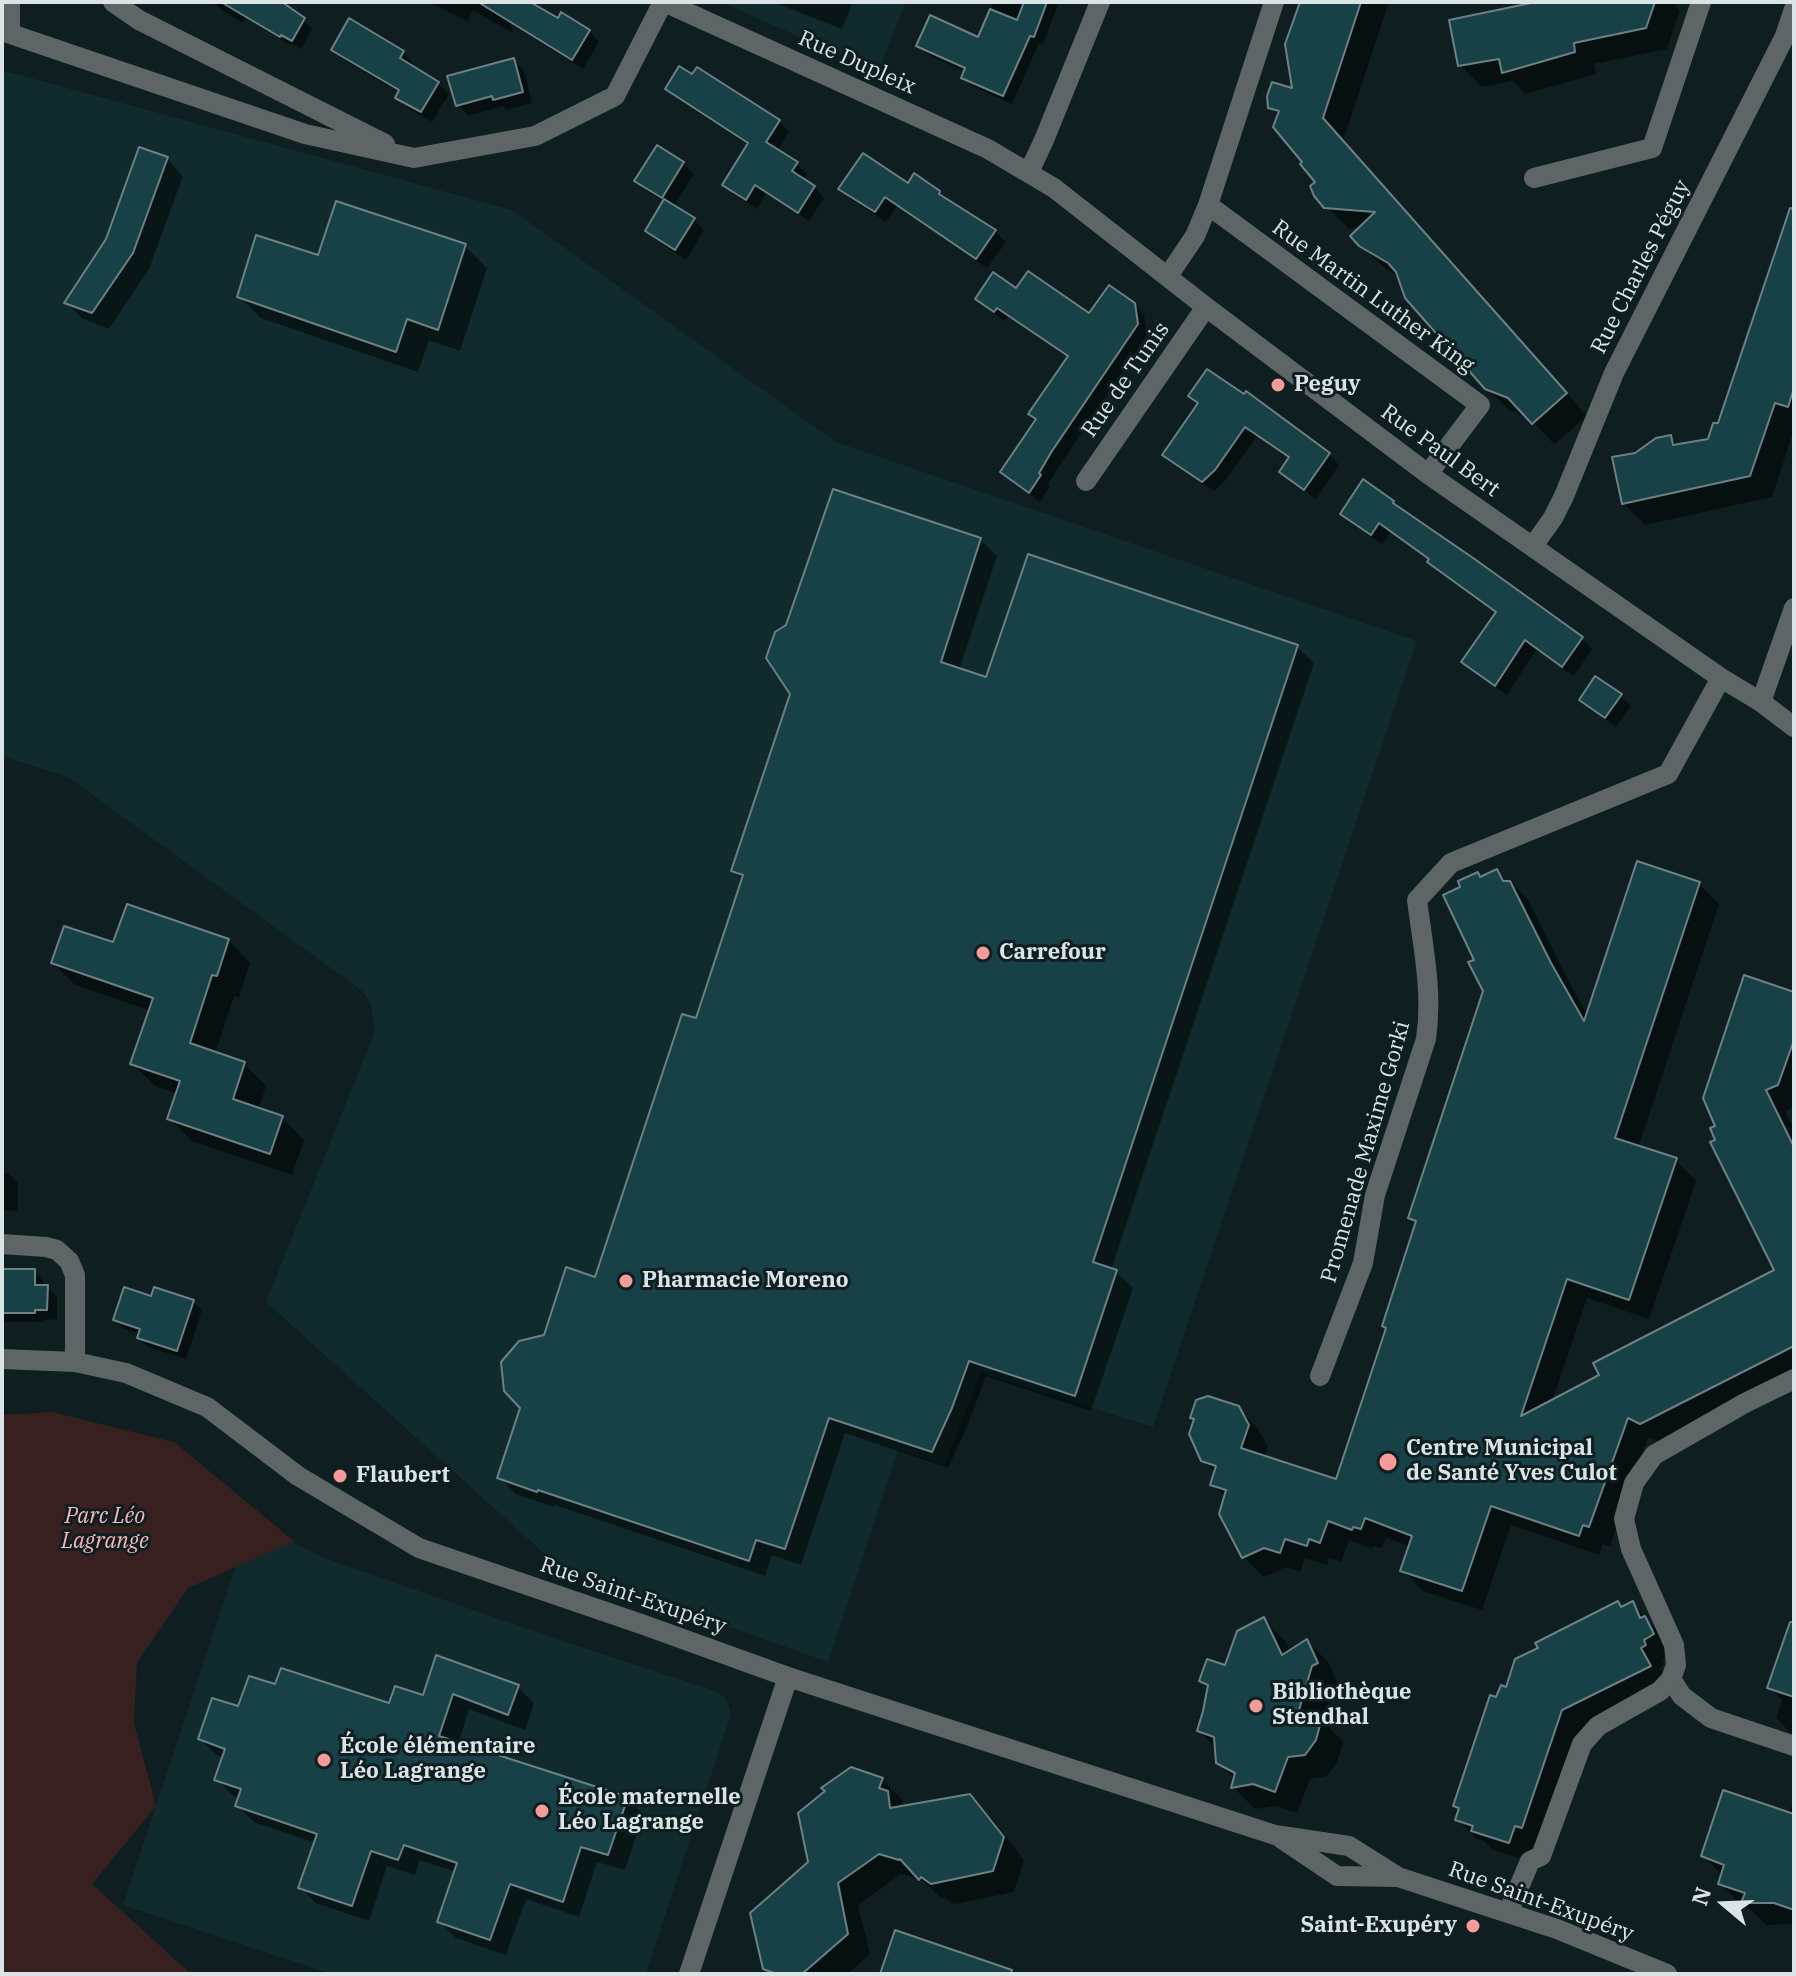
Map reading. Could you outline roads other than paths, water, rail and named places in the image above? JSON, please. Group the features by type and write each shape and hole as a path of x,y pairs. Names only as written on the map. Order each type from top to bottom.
{"street":[{"path":"10,2 6,32 305,134 414,158 535,136 615,96 663,2"},
{"path":"113,2 139,20 414,158"},
{"name":"Rue Dupleix","path":"663,2 988,149 1029,172"},
{"path":"1029,172 1100,2"},
{"path":"1168,276 1195,236 1208,205 1274,2"},
{"path":"1534,178 1652,148 1701,2"},
{"name":"Rue Charles Péguy","path":"1533,546 1564,496 1614,373 1785,36 1794,9"},
{"name":"Rue Paul Bert","path":"1029,172 1428,474 1794,727"},
{"name":"Rue Martin Luther King","path":"1208,205 1480,405 1428,474"},
{"name":"Rue de Tunis","path":"1086,481 1206,307"},
{"path":"1761,702 1794,608"},
{"name":"Promenade Maxime Gorki","path":"1320,1376 1363,1263 1375,1195 1426,1039 1428,980 1417,900 1451,863 1668,774 1721,678"},
{"path":"2,1244 46,1247 57,1250 69,1261 75,1275 75,1362"},
{"name":"Rue Saint-Exupéry","path":"2,1359 75,1362 126,1373 207,1407 298,1476 419,1548 788,1677 1275,1835 1349,1846 1398,1877 1557,1929 1667,1974"},
{"path":"1508,1913 1530,1861 1541,1856 1582,1744 1598,1726 1660,1691 1671,1679 1676,1665 1674,1645 1631,1549 1624,1519 1634,1483 1654,1455 1794,1379"},
{"path":"689,1974 788,1677"},
{"path":"1671,1679 1682,1696 1711,1718 1794,1746"},
{"name":"Rue Saint-Exupéry","path":"1275,1835 1337,1876 1398,1877"}],"place":[{"name":"Peguy","path":"1278,385"},
{"name":"Carrefour","path":"983,953"},
{"name":"Pharmacie Moreno","path":"626,1281"},
{"name":"Centre Municipal de Santé Yves Culot","path":"1388,1462"},
{"name":"Flaubert","path":"340,1476"},
{"name":"Bibliothèque Stendhal","path":"1256,1706"},
{"name":"École élémentaire Léo Lagrange","path":"324,1760"},
{"name":"École maternelle Léo Lagrange","path":"542,1811"},
{"name":"Saint-Exupéry","path":"1473,1926"}],"park label":[{"name":"Parc Léo Lagrange","path":"105,1530"}]}
